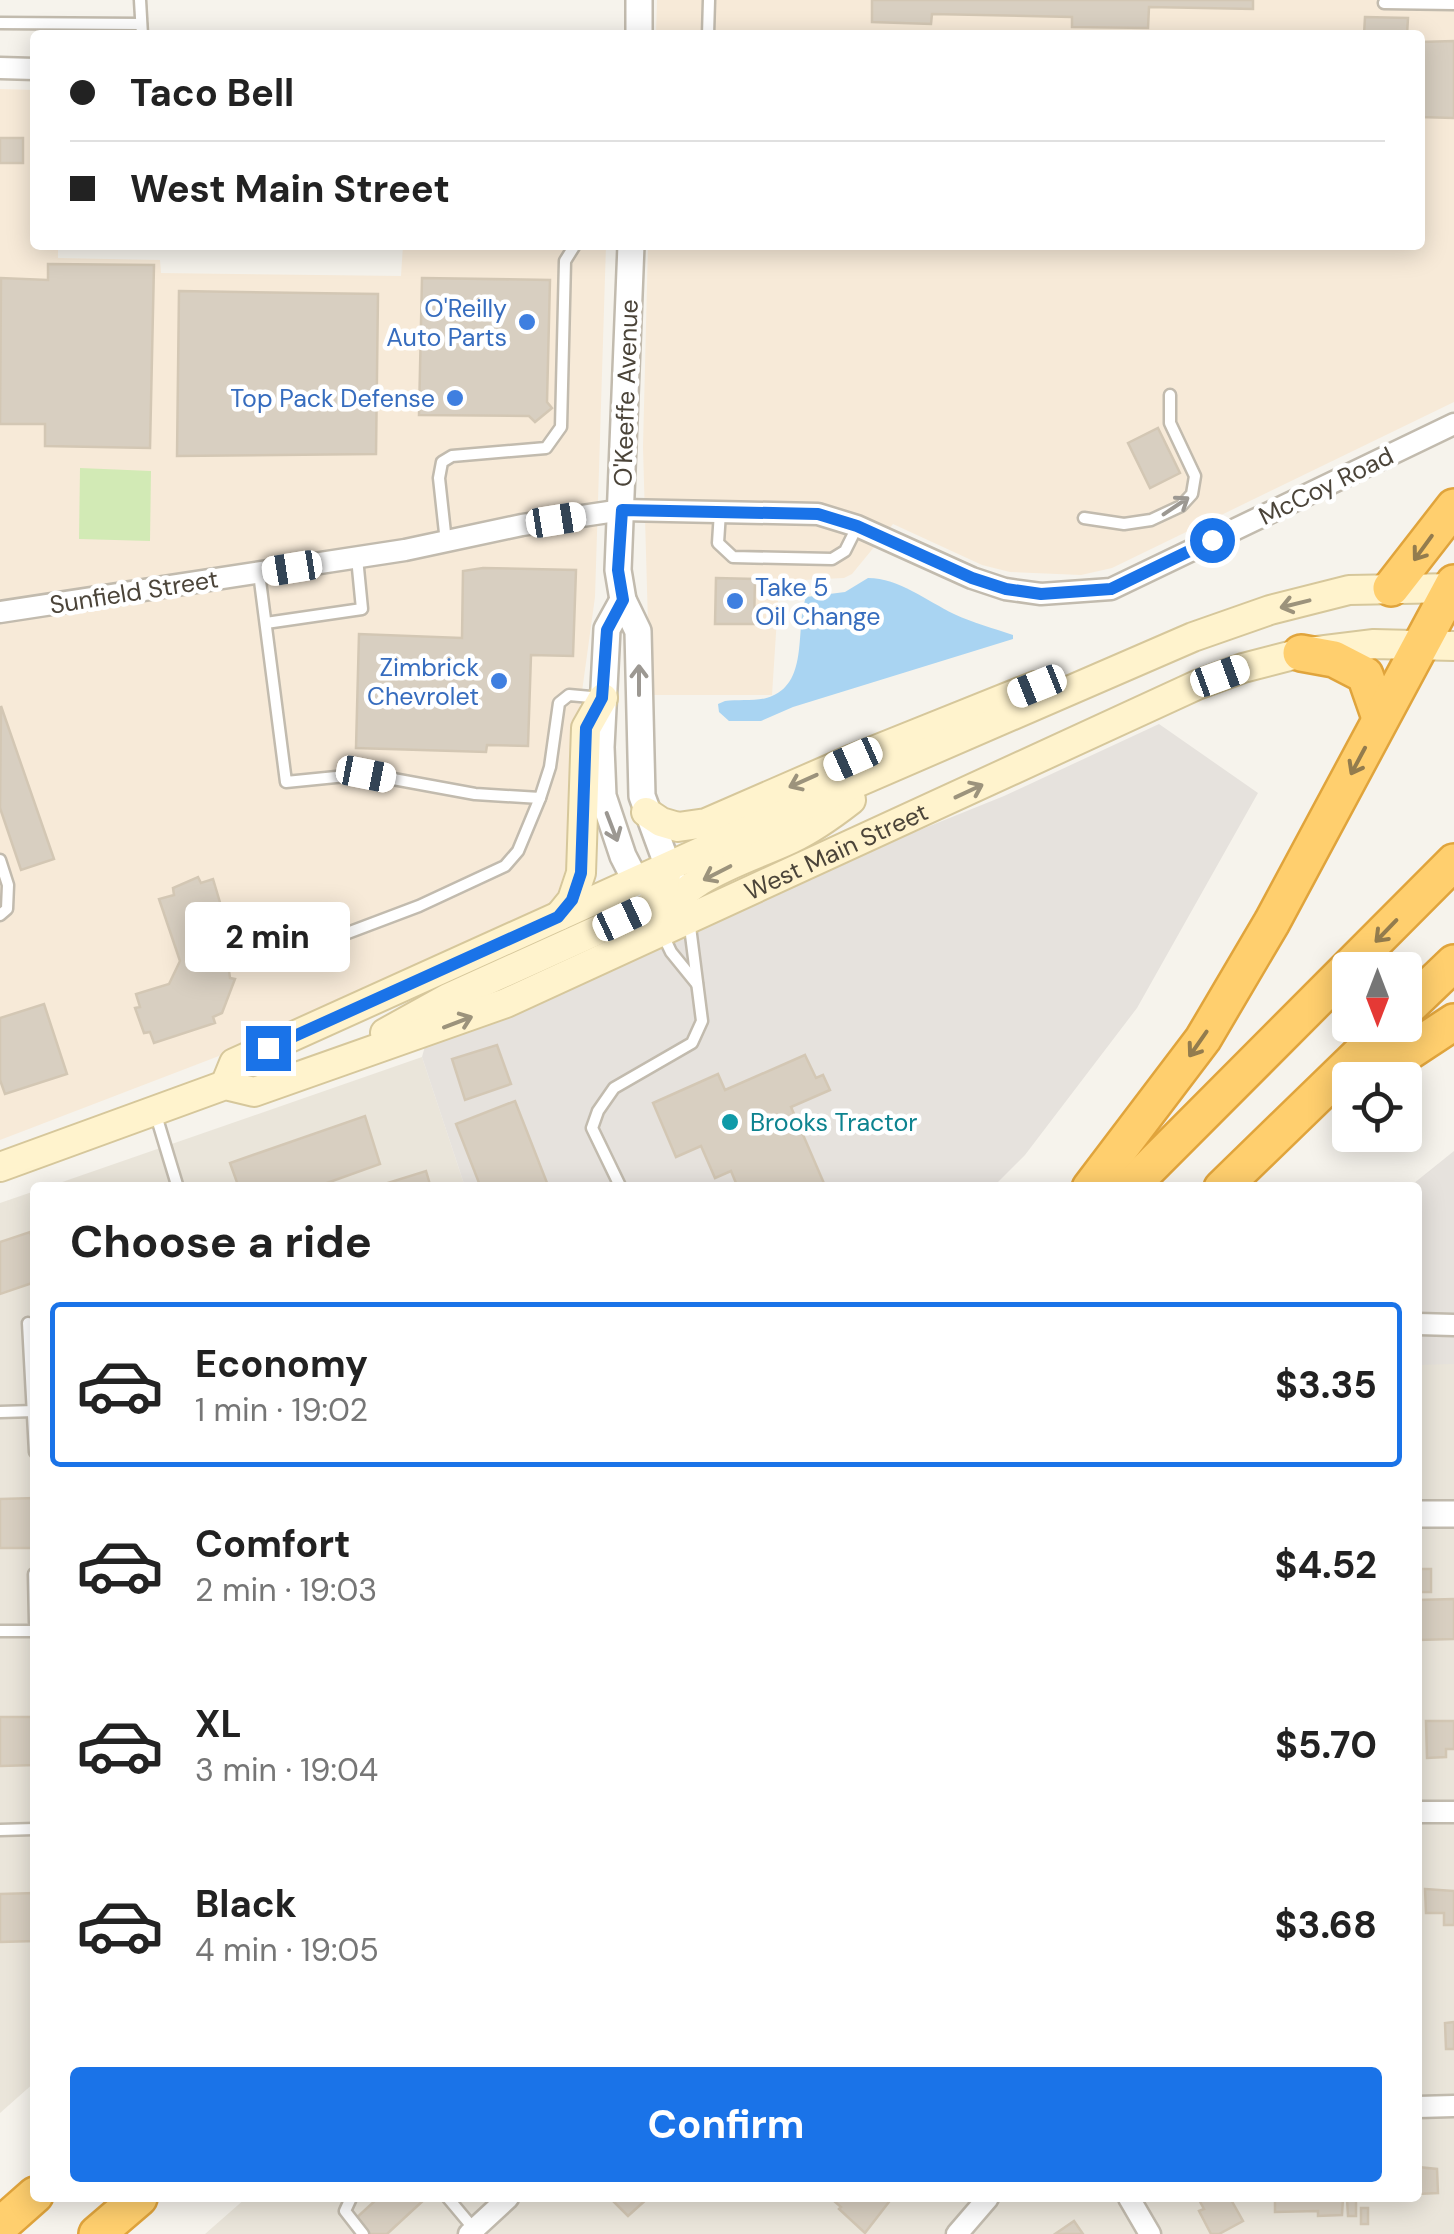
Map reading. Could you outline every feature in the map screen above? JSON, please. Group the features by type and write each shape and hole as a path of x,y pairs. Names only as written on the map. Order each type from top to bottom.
{"highway":[{"path":"1391,588 1454,507"},
{"path":"1095,1182 1202,1039 1272,922 1380,718 1438,645 1453,586"},
{"path":"1301,654 1334,659 1365,676 1380,718"},
{"path":"1134,1182 1454,862"},
{"path":"1422,994 1454,963"},
{"path":"1393,1062 1454,1022"},
{"path":"1228,1182 1372,1042"},
{"path":"1248,1182 1332,1110"},
{"path":"0,2226 30,2200"},
{"path":"97,2234 134,2202"}],"main road":[{"name":"West Main Street","path":"0,1167 225,1085 254,1092 506,1003 649,907 667,869 1193,636 1270,610 1349,590 1453,586"},
{"name":"West Main Street","path":"225,1085 234,1063 558,917 649,907 684,908 1243,668 1301,654 1374,644 1438,645"},
{"path":"644,804 661,822 678,827 706,823 853,759 1074,671 1124,667"},
{"path":"558,917 572,900 581,873 586,728 602,698"},
{"path":"684,908 714,873 794,837 890,770"}],"street":[{"path":"639,0 639,30"},
{"path":"0,68 30,68"},
{"name":"O'Keeffe Avenue","path":"631,250 618,570 623,600 638,631 644,804 684,908"},
{"name":"McCoy Road","path":"622,510 818,514 857,526 972,578 1006,589 1041,594 1111,589 1454,424"},
{"name":"Sunfield Street","path":"0,612 357,558 522,525 622,510"},
{"name":"O'Keeffe Avenue","path":"623,600 607,630 602,796 649,907"},
{"path":"602,698 619,707 624,763 644,804"},
{"path":"1422,1324 1454,1324"},
{"path":"1422,1514 1454,1514"},
{"path":"1422,1812 1454,1812"},
{"path":"1422,2106 1454,2106"},
{"path":"472,2231 504,2202"},
{"path":"957,2234 985,2202"},
{"path":"1131,2202 1150,2234"}],"lane":[{"path":"0,23 142,29 140,0"},
{"path":"708,30 709,0"},
{"path":"1384,4 1454,4"},
{"path":"446,542 439,478 442,462 452,456 546,448 558,436 565,261 572,250"},
{"path":"1084,518 1124,524 1152,520 1181,506 1192,494 1195,476 1170,423 1170,395"},
{"path":"720,512 718,543 733,556 832,559 845,551 857,526"},
{"path":"266,623 362,609 357,558"},
{"path":"260,573 286,782 366,774 474,794 540,798"},
{"path":"276,960 419,906 505,866 518,850 540,798 550,767 560,703 569,694 602,698"},
{"path":"0,860 8,885 8,909 0,915"},
{"path":"649,907 671,952 698,985"},
{"path":"618,1182 592,1128 598,1111 614,1088 668,1060 692,1042 702,1021 684,908"},
{"path":"155,1111 176,1182"},
{"path":"28,1323 30,1353"},
{"path":"0,1412 30,1412"},
{"path":"0,1631 30,1631"},
{"path":"0,1830 30,1829"},
{"path":"348,2202 345,2210 363,2234"},
{"path":"451,2202 472,2231"}],"shaded area":[{"path":"657,0 1454,0 1454,402 1112,568 1081,575 1010,572 982,565 893,524 852,574 844,578 783,581 779,587 772,695 650,695 643,447 648,250 1425,250 1425,30 656,30"},
{"path":"0,89 30,90 30,250 58,250 58,258 160,260 161,273 401,276 403,250 606,250 595,597 577,728 568,887 550,907 232,1051 0,1140"},
{"path":"1159,724 1258,793 1137,1008 1025,1155 998,1182 463,1182 422,1057 425,1046 631,959 885,844 1004,796"},
{"path":"422,1057 463,1182 62,1182"},
{"path":"1454,1151 1454,1364 1422,1365 1422,1182 1415,1182"},
{"path":"30,1193 30,2086 0,2113 0,1203"},
{"path":"1422,1324 1454,1325 1454,2234 205,2234 241,2202 1422,2202"}],"green space":[{"path":"80,468 151,471 150,541 79,539"}],"water":[{"path":"868,578 902,586 961,617 1013,635 1013,639 793,707 761,721 729,721 719,712 718,704 725,701 767,698 784,689 796,666 806,597 845,592"}],"building":[{"path":"872,0 1253,0 1253,9 1149,7 1148,28 1072,27 1072,17 932,14 931,24 872,22"},
{"path":"1365,17 1408,18 1407,30 1364,30"},
{"path":"1454,41 1454,118 1425,117 1425,42"},
{"path":"0,138 23,138 23,163 0,163"},
{"path":"48,264 154,265 150,448 45,446 45,424 0,424 1,278 48,280"},
{"path":"422,278 550,280 547,402 552,408 535,422 529,416 419,415"},
{"path":"179,291 378,294 376,454 177,456"},
{"path":"1158,428 1180,473 1150,488 1128,443"},
{"path":"576,570 573,656 531,655 528,746 487,745 486,752 356,748 359,634 462,638 463,571"},
{"name":"Take 5 Oil Change","path":"716,578 755,579 754,624 715,624"},
{"path":"1,706 54,859 21,870 0,808"},
{"path":"198,877 201,883 213,879 239,966 229,971 230,978 235,979 222,1013 213,1017 215,1023 154,1043 150,1032 144,1033 135,1008 140,1007 136,994 169,984 180,961 159,899 174,895 173,888"},
{"path":"44,1004 67,1074 5,1094 0,1080 0,1018"},
{"path":"497,1045 511,1084 465,1100 452,1059"},
{"name":"Brooks Tractor","path":"805,1055 816,1078 823,1075 830,1090 791,1107 823,1182 736,1182 731,1171 715,1178 701,1146 676,1157 653,1103 718,1074 725,1090"},
{"path":"515,1101 547,1182 479,1182 456,1124"},
{"path":"365,1116 380,1164 330,1182 237,1182 230,1163"},
{"path":"426,1171 429,1182 391,1182"},
{"path":"30,1232 30,1284 0,1294 0,1242"},
{"path":"30,1498 30,1548 0,1548 0,1499"},
{"path":"1422,1569 1431,1569 1431,1592 1422,1592"},
{"path":"1454,1599 1454,1639 1422,1640 1422,1600"},
{"path":"0,1717 30,1717 30,1765 0,1766"},
{"path":"1426,1721 1454,1721 1454,1749 1446,1749 1446,1757 1427,1758"},
{"path":"1425,1889 1454,1891 1454,1925 1444,1925 1444,1913 1426,1913"},
{"path":"30,1893 30,1941 0,1942 0,1894"},
{"path":"1454,2022 1454,2049 1446,2049 1445,2023"},
{"path":"1422,2167 1437,2169 1438,2193 1422,2194"},
{"path":"374,2202 422,2202 387,2234 368,2234 355,2219"},
{"path":"614,2202 644,2202 628,2216"},
{"path":"835,2202 889,2202 865,2233"},
{"path":"1200,2202 1232,2202 1243,2221 1219,2234 1211,2234 1199,2211 1204,2209"},
{"path":"1275,2202 1343,2202 1342,2215 1275,2212"},
{"path":"1347,2202 1356,2202 1356,2216 1348,2216"},
{"path":"1361,2208 1368,2208 1368,2224 1361,2224"},
{"path":"1074,2221 1083,2234 1055,2234"}],"place":[{"name":"O'Reilly Auto Parts","path":"527,322"},
{"name":"Top Pack Defense","path":"455,398"},
{"name":"Take 5 Oil Change","path":"735,601"},
{"name":"Zimbrick Chevrolet","path":"499,681"},
{"name":"Brooks Tractor","path":"730,1122"}],"route":[{"path":"268,1048 558,917 572,900 582,864 586,728 602,698 607,630 623,600 618,570 622,510 818,514 857,526 972,578 1006,589 1041,594 1111,589 1212,540"}]}
